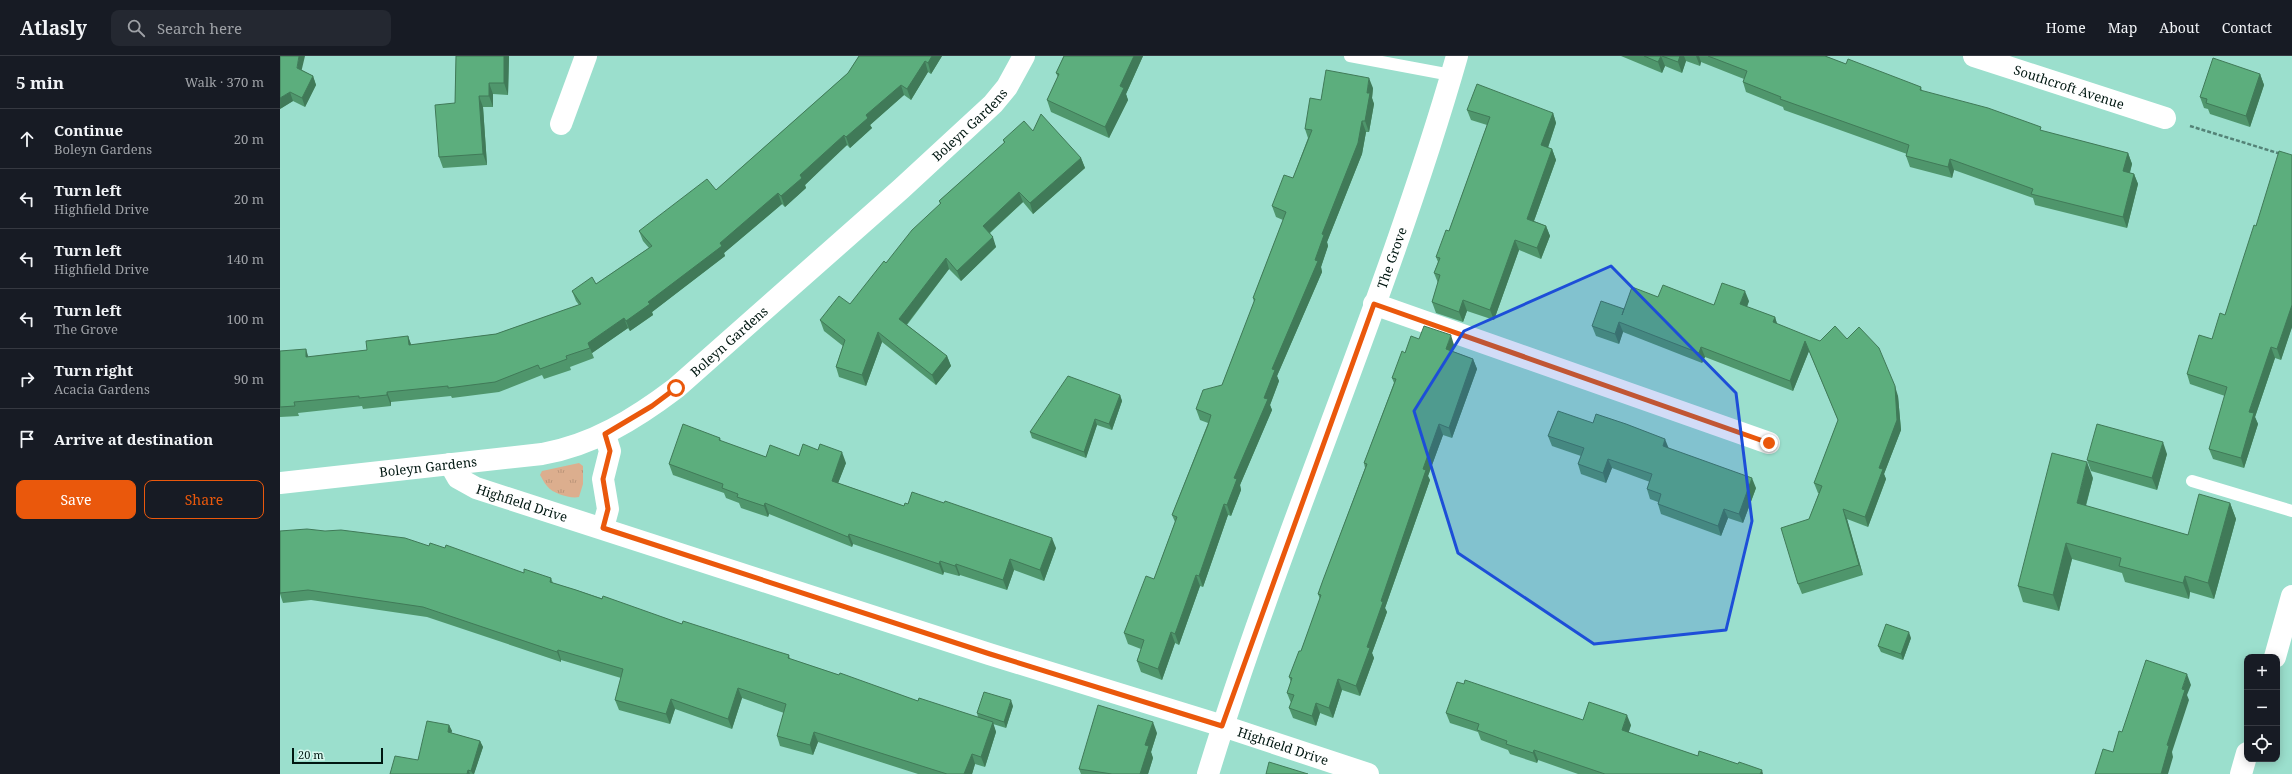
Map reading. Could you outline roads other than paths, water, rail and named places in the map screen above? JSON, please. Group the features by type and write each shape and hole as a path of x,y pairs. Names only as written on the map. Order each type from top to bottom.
{"street":[{"path":"561,124 586,56"},
{"name":"Boleyn Gardens","path":"280,483 556,451 605,434 652,406 676,388 901,190 993,104 1007,87 1024,56"},
{"name":"Southcroft Avenue","path":"1974,56 2165,118"},
{"name":"The Grove","path":"1208,774 1222,726 1374,304 1454,66"},
{"path":"1374,304 1769,443"},
{"path":"603,528 608,509 603,479 610,451 605,434"},
{"name":"Highfield Drive","path":"450,464 458,478 466,484 990,654 1222,726 1368,774"},
{"path":"2275,654 2292,596"},
{"path":"2241,774 2244,762"}],"lane":[{"path":"1350,56 1454,66"},
{"path":"2192,482 2292,511"}]}
